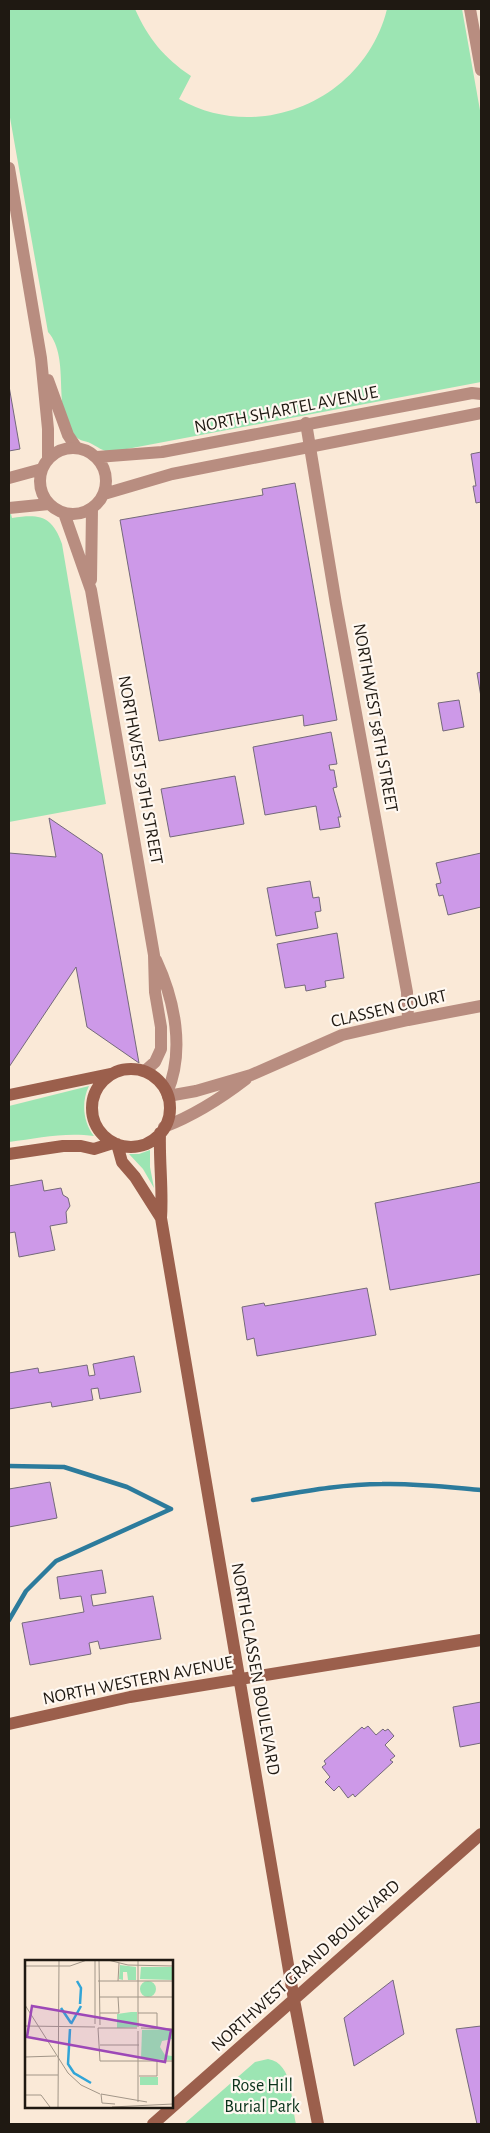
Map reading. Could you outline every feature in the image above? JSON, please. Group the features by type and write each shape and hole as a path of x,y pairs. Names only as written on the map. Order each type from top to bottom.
{"main road":[{"path":"9,1095 110,1074 127,1068 146,1071 159,1080 168,1094"},
{"name":"NORTH CLASSEN BOULEVARD","path":"110,1074 96,1089 92,1099 92,1110 98,1129 115,1144 122,1162 161,1218"},
{"name":"NORTH CLASSEN BOULEVARD","path":"168,1094 169,1114 162,1130 159,1161 163,1186 161,1218 294,2000 318,2124"},
{"path":"9,1154 63,1146 81,1146 94,1149 115,1144 133,1147 143,1145 162,1130"},
{"name":"NORTH WESTERN AVENUE","path":"9,1724 130,1697 481,1640"},
{"name":"NORTHWEST GRAND BOULEVARD","path":"172,2107 481,1834"},
{"name":"NORTHWEST GRAND BOULEVARD","path":"153,2124 171,2108"}],"street":[{"path":"470,9 481,70"},
{"path":"9,168 12,206 41,358 48,429 45,464 39,478 40,488 49,504 64,513 83,513 92,508 104,494 172,474 481,414"},
{"path":"41,358 68,435 76,447"},
{"name":"NORTH SHARTEL AVENUE","path":"97,458 162,452 306,423 472,393 481,394"},
{"name":"NORTHWEST 58TH STREET","path":"306,423 407,992 408,1020"},
{"path":"9,478 45,464 56,452 65,448 76,447 91,452 97,458 106,474 104,494"},
{"path":"9,508 49,504"},
{"name":"NORTHWEST 59TH STREET","path":"91,590 92,508"},
{"name":"NORTHWEST 59TH STREET","path":"64,513 91,590 154,955 155,992 161,1049 155,1062 146,1071"},
{"name":"NORTHWEST 59TH STREET","path":"154,955 168,985 176,1035 174,1077 168,1094"},
{"name":"CLASSEN COURT","path":"168,1094 196,1091 251,1074 342,1035 481,1006"},
{"name":"CLASSEN COURT","path":"162,1130 215,1102 251,1074"}],"green space":[{"path":"9,9 135,9 145,29 158,47 191,76 179,99 210,112 243,117 275,114 305,105 333,89 357,68 375,41 387,9 462,9 481,116 481,382 111,452 76,437 68,427 64,414 59,356 55,343 48,332 9,112"},
{"path":"9,514 11,514 12,518 30,516 49,522 54,527 62,544 106,804 9,822"},
{"path":"89,1086 86,1092 84,1112 87,1125 94,1136 62,1135 9,1142 9,1106"},
{"path":"150,1150 150,1167 154,1188 143,1169 129,1154 139,1154"},
{"name":"Rose Hill Burial Park","path":"268,2059 276,2062 283,2068 287,2076 296,2124 184,2124 255,2062"}],"building":[{"path":"9,386 20,449 9,451"},
{"path":"481,452 481,502 476,503 473,486 476,486 471,454"},
{"path":"295,483 337,720 304,726 303,715 159,741 120,520 263,495 262,489"},
{"path":"481,672 481,697 477,673"},
{"path":"459,700 464,727 443,731 438,703"},
{"path":"331,732 337,764 329,765 330,770 334,770 337,787 333,788 341,817 338,817 340,827 320,830 316,806 265,815 253,747"},
{"path":"235,776 244,824 170,837 161,789"},
{"path":"49,818 102,854 139,1063 87,1027 76,967 9,1067 9,853 56,857"},
{"path":"481,853 481,907 448,915 443,895 439,896 436,884 441,883 436,863"},
{"path":"310,881 313,898 319,897 321,911 315,912 318,928 276,936 267,888"},
{"path":"337,933 344,978 325,981 326,987 306,991 305,985 285,988 277,944"},
{"path":"42,1180 44,1191 61,1188 63,1195 68,1198 70,1206 66,1212 67,1223 50,1226 55,1250 19,1257 15,1232 9,1233 9,1186"},
{"path":"481,1182 481,1274 390,1290 375,1203"},
{"path":"367,1288 376,1335 257,1356 254,1338 247,1340 242,1307 264,1303 265,1306"},
{"path":"134,1356 141,1392 100,1399 98,1388 91,1389 93,1400 52,1407 51,1402 9,1409 9,1373 38,1368 39,1373 87,1365 89,1376 95,1375 93,1364"},
{"path":"50,1482 57,1518 9,1527 9,1489"},
{"path":"102,1570 106,1593 91,1595 93,1606 153,1596 161,1639 100,1649 98,1641 89,1643 91,1654 30,1665 22,1623 84,1612 81,1596 60,1599 57,1577"},
{"path":"481,1702 481,1743 460,1747 453,1707"},
{"path":"368,1726 376,1735 383,1729 385,1731 388,1729 394,1736 385,1745 395,1756 390,1760 393,1762 355,1797 353,1794 348,1798 339,1786 334,1791 325,1782 330,1777 322,1767 326,1764 324,1761 362,1727 364,1729"},
{"path":"393,1980 404,2034 354,2066 344,2018"},
{"path":"481,2026 481,2124 477,2124 456,2029"}],"waterway":[{"path":"9,1466 64,1467 127,1487 171,1509"},
{"path":"253,1500 318,1489 366,1484 419,1485 481,1490"},
{"path":"9,1620 26,1591 56,1561 171,1509"}]}
